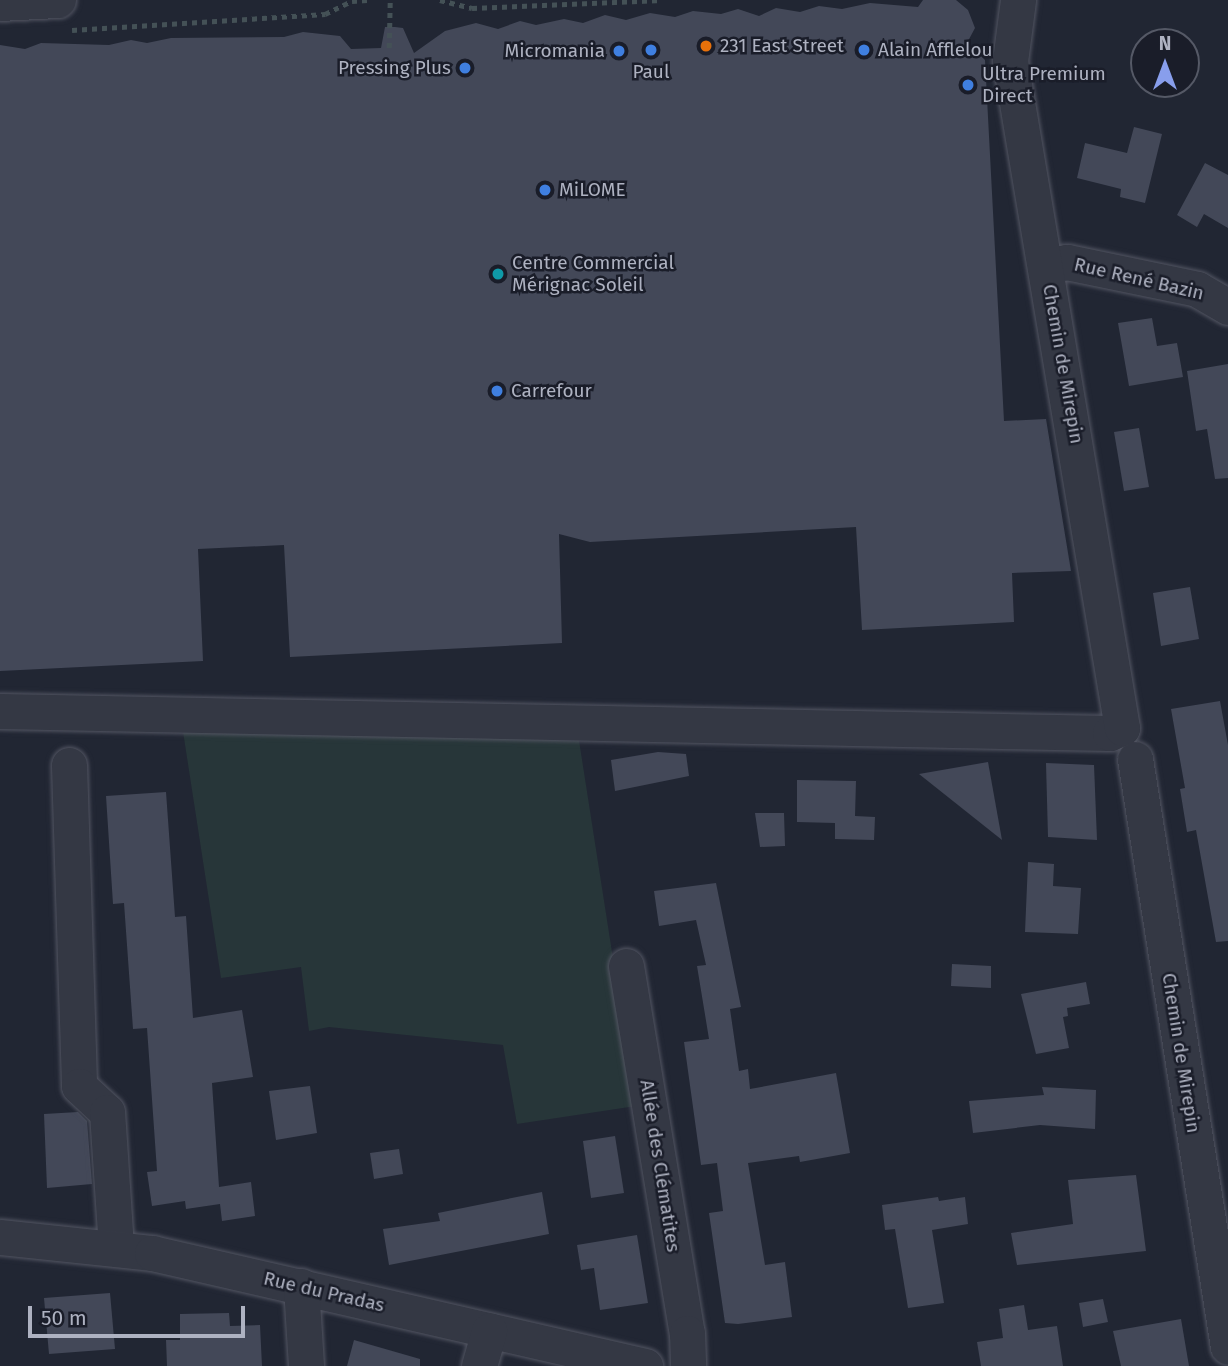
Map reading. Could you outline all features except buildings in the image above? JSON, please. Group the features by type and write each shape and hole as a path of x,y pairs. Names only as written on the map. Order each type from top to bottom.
{"street":[{"name":"Chemin de Mirepin","path":"1018,0 1010,61 1129,743 1228,1347"},
{"path":"0,3 63,15"},
{"name":"Rue René Bazin","path":"1046,266 1067,262 1197,289 1228,307"},
{"path":"0,712 1111,733 1129,743"},
{"path":"69,765 79,1086 107,1112 116,1249"},
{"name":"Allée des Clématites","path":"626,966 687,1333 688,1366"},
{"name":"Rue du Pradas","path":"0,1237 116,1249 301,1286 645,1366"},
{"path":"301,1286 306,1366"},
{"path":"480,1366 489,1330"}],"path":[{"path":"63,15 326,14 352,1 367,0"},
{"path":"389,48 390,0"},
{"path":"440,0 472,8 662,0"}],"shaded area":[{"path":"182,725 578,734 636,1106 517,1124 503,1045 329,1027 309,1031 301,967 221,978"}],"place":[{"name":"231 East Street","path":"706,46"},
{"name":"Paul","path":"651,50"},
{"name":"Alain Afflelou","path":"864,50"},
{"name":"Micromania","path":"619,51"},
{"name":"Pressing Plus","path":"465,68"},
{"name":"Ultra Premium Direct","path":"968,85"},
{"name":"MiLOME","path":"545,190"},
{"name":"Centre Commercial Mérignac Soleil","path":"498,274"},
{"name":"Carrefour","path":"497,391"}]}
